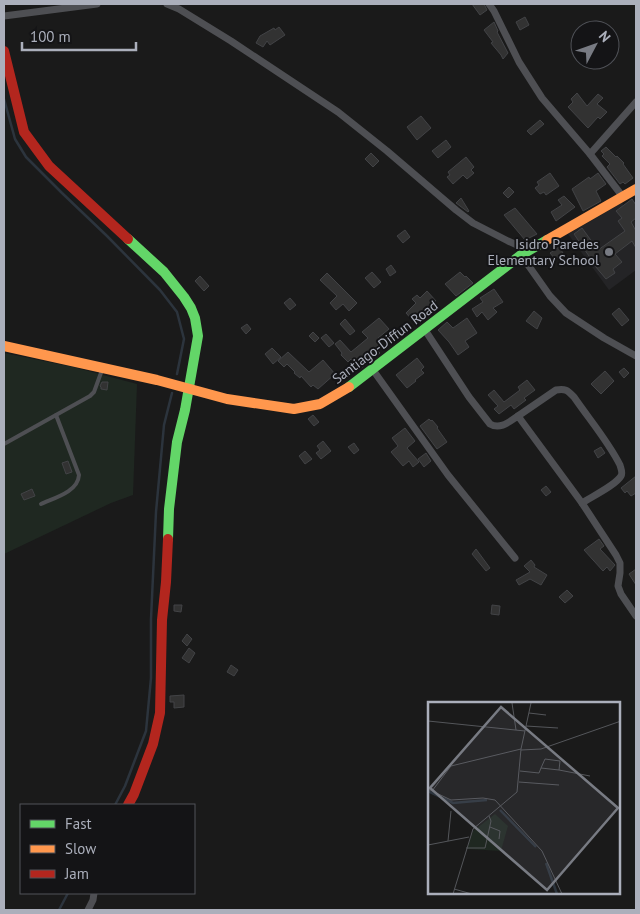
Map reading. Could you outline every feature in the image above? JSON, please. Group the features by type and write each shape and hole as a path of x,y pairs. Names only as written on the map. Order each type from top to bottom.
{"street":[{"path":"4,16 97,4"},
{"path":"167,4 180,9 231,41 338,112 473,223 525,252 539,281 558,306 566,313 636,356"},
{"path":"489,4 519,62 542,98 590,154 623,197"},
{"path":"4,51 24,132 33,146 49,166 164,272 191,308 198,336 177,442 170,509 162,620 160,713 153,744 129,804"},
{"path":"590,154 636,102"},
{"name":"Santiago-Diffun Road","path":"4,346 157,380 227,399 294,409 320,404 346,390 373,370 525,252 636,189"},
{"path":"425,330 469,397 490,424 495,427 501,426 518,416 556,390 562,388 568,391 606,443 622,471 621,477 615,482 582,502"},
{"path":"373,370 448,475 514,558"},
{"path":"518,416 582,502 616,555 620,563 618,586 621,594 636,616"},
{"path":"88,910 94,894"}],"lane":[{"path":"4,444 90,396 94,392 103,369"},
{"path":"42,504 72,489 79,479 79,474 56,415"}],"shaded area":[{"name":"Isidro Paredes Elementary School","path":"622,203 636,223 636,270 609,290 568,234"},
{"path":"4,353 73,367 137,384 133,495 111,503 4,554"}],"building":[{"path":"472,4 484,4 487,10 480,15"},
{"path":"525,17 529,25 520,30 516,22"},
{"path":"494,22 508,53 503,59 484,30"},
{"path":"279,27 285,35 270,45 267,41 263,47 256,43 260,36"},
{"path":"577,93 587,106 598,94 603,98 597,104 607,112 600,119 598,117 588,128 568,107 573,102 571,99"},
{"path":"421,116 431,128 417,140 407,127"},
{"path":"540,120 544,124 531,135 527,131"},
{"path":"446,140 451,147 438,158 432,151"},
{"path":"606,147 624,163 633,178 625,184 623,182 620,184 607,167 610,164 602,156 604,154 601,151"},
{"path":"371,153 379,161 373,167 365,159"},
{"path":"466,157 474,167 471,170 474,173 467,179 463,175 453,184 447,177 450,175 448,172"},
{"path":"550,173 559,186 546,195 544,192 540,194 535,188 539,185 537,182"},
{"path":"598,173 606,184 596,191 601,201 583,211 572,189"},
{"path":"509,187 514,192 508,198 503,193"},
{"path":"564,196 575,207 556,221 551,212 562,205 558,200"},
{"path":"461,198 469,211 468,212 456,203"},
{"path":"632,199 636,205 636,218 631,222 636,231 636,248 632,241 615,254 622,262 613,269 615,273 606,279 590,260 574,234 582,228 598,250 625,231 618,221 622,218 616,211"},
{"path":"515,208 537,234 525,240 504,215"},
{"path":"405,230 410,237 403,243 397,236"},
{"path":"559,247 563,253 555,259 550,253"},
{"path":"391,265 396,272 390,276 386,269"},
{"path":"372,272 381,282 374,288 365,278"},
{"path":"460,272 473,283 456,296 445,284"},
{"path":"327,273 357,303 349,311 343,304 336,310 330,303 337,296 320,280"},
{"path":"200,276 209,286 204,291 195,281"},
{"path":"494,289 503,302 493,308 497,312 488,320 482,312 477,317 472,309 483,302 480,298"},
{"path":"427,291 436,301 414,322 406,313 416,303 412,299 417,295 420,298"},
{"path":"290,298 296,305 290,310 284,303"},
{"path":"619,308 629,320 622,326 612,314"},
{"path":"534,311 542,318 537,329 526,321"},
{"path":"379,318 389,329 378,338 382,342 375,348 380,353 360,369 351,359 348,362 341,355 342,353 335,344 340,340 351,352 368,338 362,332"},
{"path":"467,318 477,333 465,341 469,347 458,355 438,330 447,322 453,328"},
{"path":"345,319 355,331 350,335 340,324"},
{"path":"247,324 251,329 246,334 241,328"},
{"path":"313,332 319,338 315,342 309,336"},
{"path":"326,334 334,343 329,347 321,338"},
{"path":"272,348 281,357 273,364 265,354"},
{"path":"288,352 309,372 323,360 335,374 318,389 313,385 311,387 301,376 300,378 294,373 287,364 284,367 278,361"},
{"path":"417,358 424,367 421,370 424,373 407,388 396,375"},
{"path":"624,368 629,373 624,378 619,372"},
{"path":"605,371 614,381 601,394 591,384"},
{"path":"527,380 535,390 514,409 511,405 499,414 494,409 498,406 488,395 494,390 504,402 520,390 518,387"},
{"path":"102,382 108,382 107,390 101,389"},
{"path":"313,415 319,422 314,426 308,419"},
{"path":"429,419 438,427 447,442 437,449 420,426"},
{"path":"405,428 415,441 407,448 419,462 413,467 409,461 403,466 391,452 398,446 392,438"},
{"path":"323,441 331,451 321,459 316,453 320,450 317,446"},
{"path":"354,443 359,450 354,454 348,447"},
{"path":"601,447 605,453 598,458 594,451"},
{"path":"305,451 312,459 305,464 299,456"},
{"path":"426,453 431,461 424,467 418,459"},
{"path":"68,461 72,472 66,474 62,463"},
{"path":"636,476 636,493 631,496 621,488"},
{"path":"546,486 551,492 546,496 541,490"},
{"path":"32,489 35,496 24,500 21,494"},
{"path":"599,539 604,546 600,549 615,565 610,571 607,567 603,571 584,550"},
{"path":"476,549 490,568 486,571 472,554"},
{"path":"531,560 535,565 534,567 547,575 541,585 530,579 519,585 516,580 530,572 524,566"},
{"path":"636,569 636,585 629,574"},
{"path":"567,590 573,596 565,603 559,597"},
{"path":"174,605 182,605 181,612 174,611"},
{"path":"492,605 500,606 499,615 491,614"},
{"path":"187,634 192,639 187,646 182,641"},
{"path":"189,648 195,653 189,663 182,658"},
{"path":"231,665 238,670 234,676 227,672"},
{"path":"184,695 184,707 174,708 174,702 170,702 170,696"}],"waterway":[{"path":"4,99 15,139 26,157 160,290 177,312 184,339 177,374"},
{"path":"116,804 125,786 146,731 151,678 151,619 156,512 164,425 172,393"},
{"path":"59,910 67,894"}],"traffic: fast":[{"path":"128,239 164,272 184,297 195,318 198,336 185,410 177,442 169,509 168,539"},
{"path":"349,387 521,255 547,240"}],"traffic: slow":[{"path":"547,240 636,189"},
{"path":"4,346 157,380 227,399 294,409 320,404 349,387"}],"traffic: jam":[{"path":"4,51 24,132 49,166 128,239"},
{"path":"129,804 153,744 160,713 162,620 168,539"}],"place":[{"name":"Isidro Paredes Elementary School","path":"609,252"}]}
